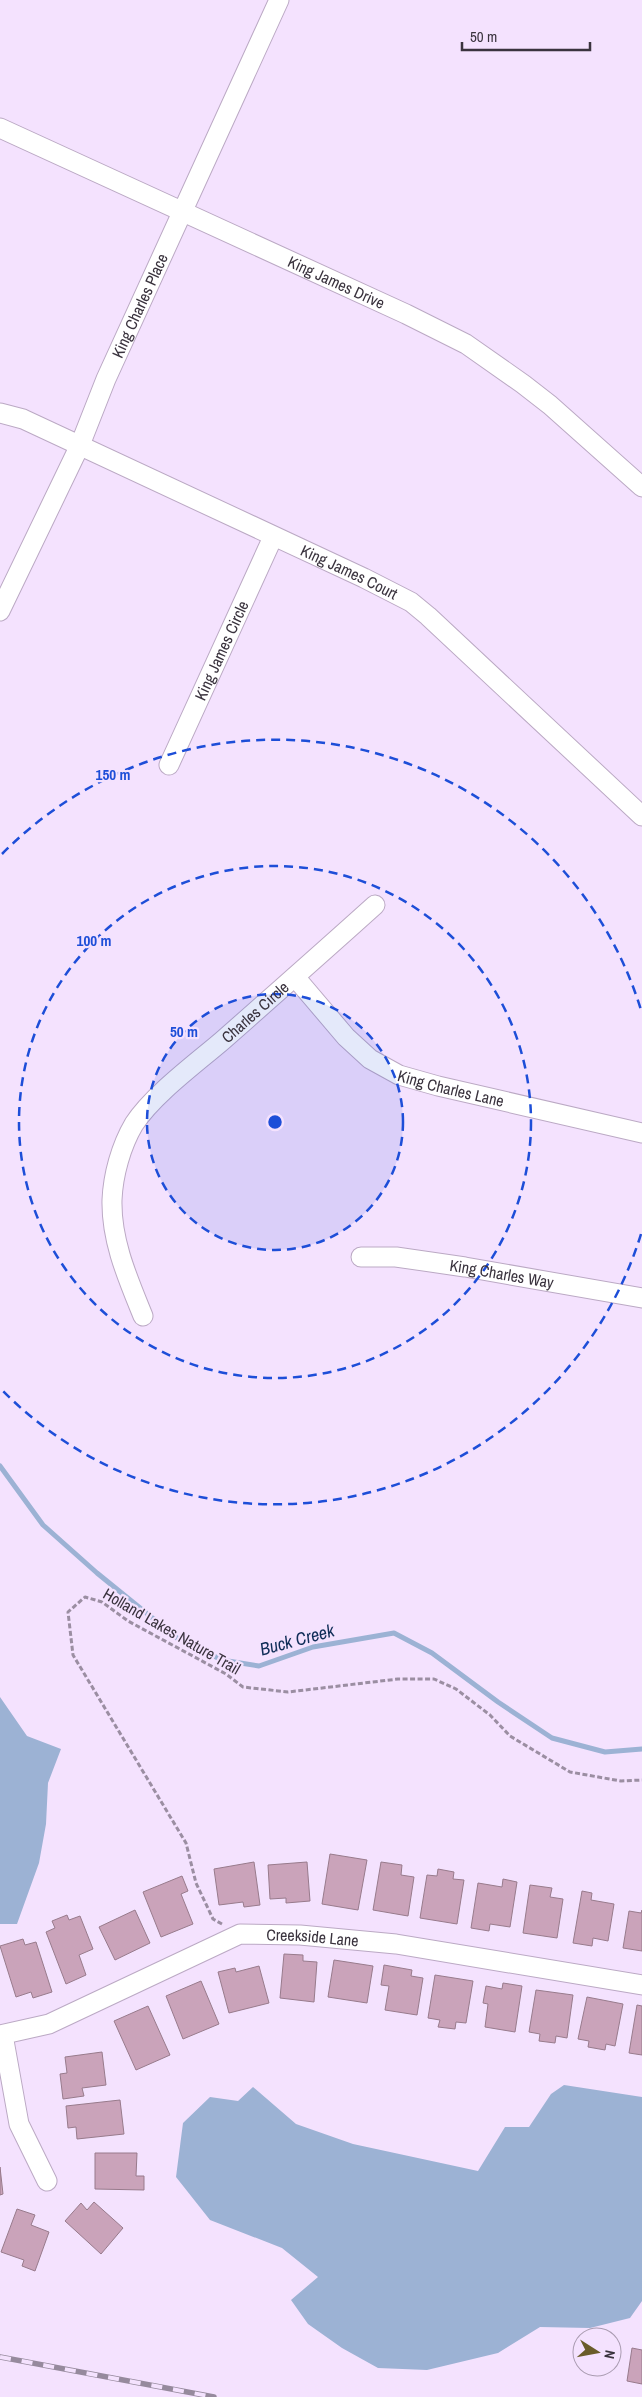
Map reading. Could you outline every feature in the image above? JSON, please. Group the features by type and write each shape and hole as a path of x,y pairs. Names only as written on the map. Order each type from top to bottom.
{"street":[{"name":"King Charles Place","path":"0,611 80,445 106,379 184,212 279,0"},
{"name":"King James Drive","path":"0,128 406,314 466,344 550,405 642,487"},
{"name":"King James Court","path":"0,413 23,419 80,445 364,578 411,602 642,816"},
{"name":"King James Circle","path":"169,765 274,536"},
{"name":"Charles Circle","path":"143,1316 116,1242 112,1220 112,1198 118,1166 123,1148 138,1120 153,1102 189,1069 375,905"},
{"name":"King Charles Lane","path":"295,977 346,1037 370,1059 392,1072 438,1086 642,1133"},
{"name":"King Charles Way","path":"362,1257 378,1256 413,1260 642,1298"},
{"name":"Creekside Lane","path":"2,2035 48,2024 240,1934 300,1935 396,1944 642,1984"},
{"path":"2,2035 19,2124 47,2181"}],"path":[{"name":"Holland Lakes Nature Trail","path":"240,1934 213,1919 196,1883 186,1843 73,1655 68,1612 85,1597 102,1602 128,1621 226,1674 243,1687 288,1692 398,1679 434,1678 456,1689 490,1715 510,1736 570,1772 621,1781 642,1780"}],"water":[{"path":"0,1697 27,1736 61,1749 48,1783 46,1824 39,1863 17,1924 0,1924"},
{"path":"564,2085 642,2097 642,2301 630,2318 594,2327 540,2327 498,2353 427,2370 378,2368 342,2348 308,2324 291,2300 318,2277 282,2248 210,2220 176,2177 183,2123 210,2097 238,2101 253,2087 296,2124 353,2144 478,2171 505,2127 529,2127 551,2094"}],"building":[{"path":"330,1854 367,1860 358,1910 322,1904"},
{"path":"254,1862 260,1905 244,1907 243,1902 219,1905 214,1869"},
{"path":"307,1862 310,1901 286,1903 286,1898 270,1899 268,1865"},
{"path":"381,1862 402,1865 401,1875 414,1877 408,1916 373,1910"},
{"path":"438,1869 454,1872 453,1879 464,1880 457,1924 420,1918 427,1875 437,1876"},
{"path":"182,1876 188,1891 181,1894 193,1924 161,1937 143,1892"},
{"path":"503,1879 517,1882 510,1927 490,1924 489,1931 471,1928 478,1883 502,1887"},
{"path":"530,1885 552,1888 550,1897 563,1899 557,1938 523,1933"},
{"path":"582,1891 592,1893 591,1900 614,1904 608,1941 593,1938 592,1946 573,1943"},
{"path":"135,1910 150,1943 115,1960 99,1927"},
{"path":"642,1910 642,1951 623,1948 629,1911 641,1913"},
{"path":"67,1915 69,1920 80,1916 93,1949 79,1955 86,1975 66,1984 46,1932 55,1928 52,1921"},
{"path":"23,1939 25,1945 36,1942 52,1992 33,1998 31,1992 16,1997 0,1946"},
{"path":"284,1954 303,1955 303,1961 317,1962 314,2002 280,1998"},
{"path":"334,1960 373,1966 367,2003 328,1997"},
{"path":"384,1965 412,1970 411,1976 423,1978 417,2015 385,2010 389,1986 381,1985"},
{"path":"259,1966 269,2003 229,2013 218,1972 235,1968 236,1972"},
{"path":"435,1975 473,1981 466,2023 456,2022 455,2029 438,2027 440,2020 428,2018"},
{"path":"201,1981 219,2024 183,2039 166,1996"},
{"path":"503,1983 522,1986 515,2032 485,2027 488,2004 483,2003 486,1986 502,1989"},
{"path":"536,1990 573,1995 567,2038 556,2036 555,2043 539,2041 540,2034 529,2032"},
{"path":"587,1997 623,2004 615,2046 606,2044 605,2050 588,2047 589,2041 578,2039"},
{"path":"637,2005 642,2006 642,2055 629,2053"},
{"path":"148,2006 170,2055 136,2070 114,2021"},
{"path":"102,2052 106,2085 82,2088 84,2096 63,2099 60,2074 67,2073 65,2057"},
{"path":"120,2100 124,2134 77,2139 76,2127 68,2128 66,2106"},
{"path":"95,2153 137,2153 136,2176 144,2176 144,2190 95,2189"},
{"path":"0,2167 3,2194 0,2195"},
{"path":"94,2202 123,2228 101,2254 65,2221 81,2203 87,2210"},
{"path":"17,2209 35,2215 31,2225 49,2232 35,2271 22,2266 24,2260 1,2252"},
{"path":"632,2348 642,2350 642,2384 627,2381"}],"waterway":[{"name":"Buck Creek","path":"0,1466 43,1525 97,1573 177,1638 222,1660 259,1666 313,1647 394,1633 432,1653 498,1702 552,1738 605,1752 642,1749"}],"railway":[{"path":"0,2357 214,2397"}]}
